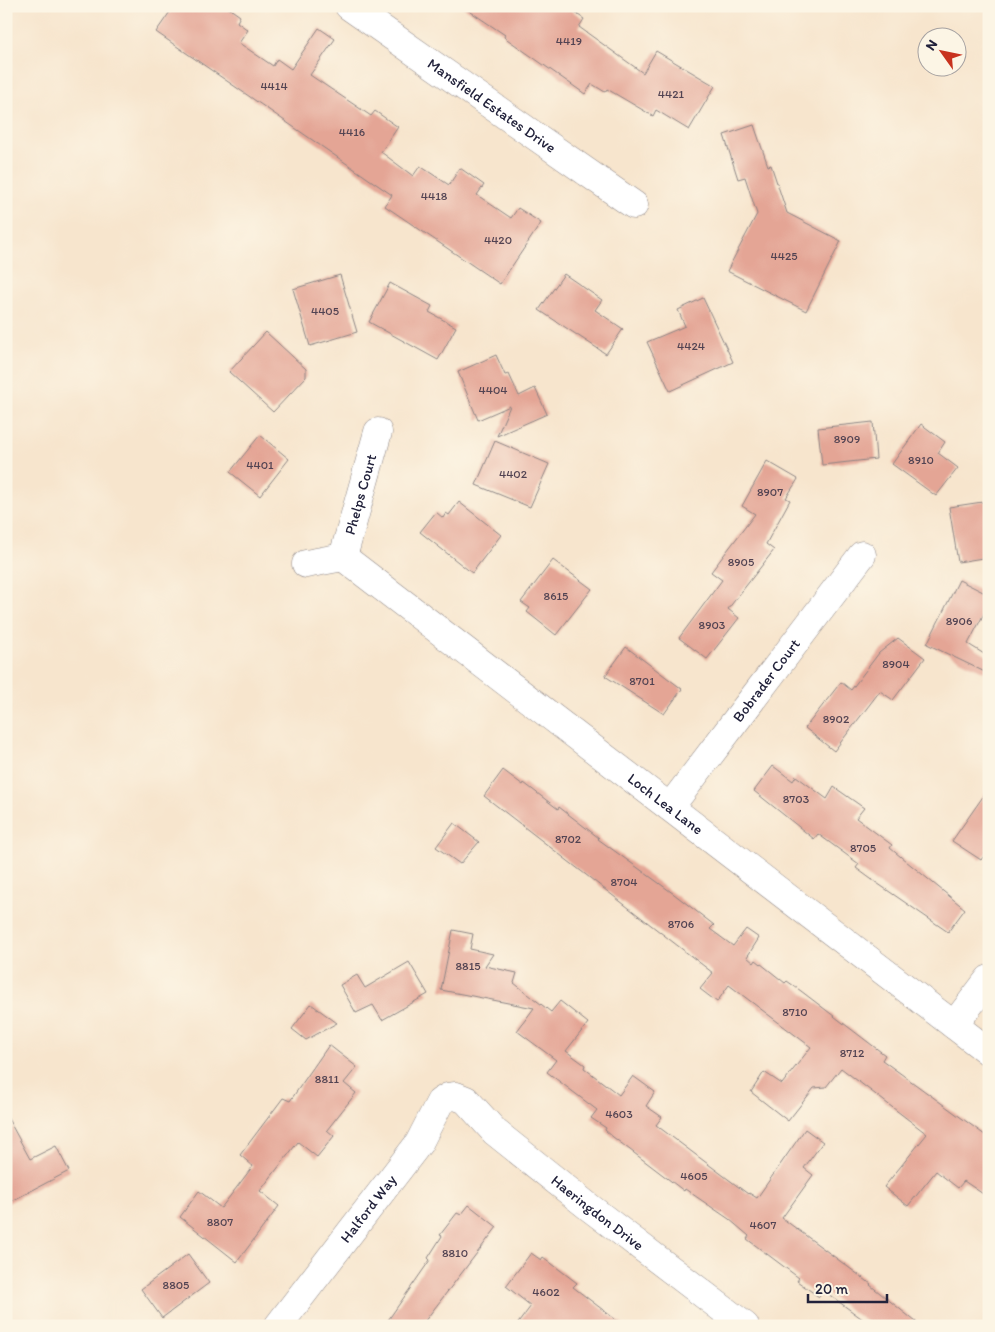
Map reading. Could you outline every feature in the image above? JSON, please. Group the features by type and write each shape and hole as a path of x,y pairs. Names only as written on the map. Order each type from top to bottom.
{"street":[{"name":"Mansfield Estates Drive","path":"349,6 634,205"},
{"name":"Phelps Court","path":"343,557 378,432"},
{"name":"Bobrader Court","path":"670,807 862,554"},
{"path":"306,564 343,557"},
{"name":"Loch Lea Lane","path":"343,557 989,1052"},
{"path":"954,1025 989,979"},
{"name":"Halford Way","path":"278,1326 419,1144 440,1102 448,1097 456,1096"},
{"name":"Haeringdon Drive","path":"456,1096 466,1100 495,1132 744,1326"}],"building":[{"path":"174,6 226,6 240,16 237,22 248,30 239,43 273,66 277,59 291,69 319,28 335,39 310,75 371,116 375,111 398,127 381,152 413,176 420,166 449,185 460,168 484,185 477,195 511,218 518,208 541,223 500,284 385,206 392,195 156,32"},
{"path":"462,6 565,6 584,19 579,27 643,73 656,51 715,86 689,130 656,110 653,116 607,89 605,92 592,84 585,94"},
{"path":"754,125 768,166 771,165 787,213 841,241 806,311 727,271 757,214 745,177 738,179 724,135"},
{"path":"564,274 602,300 595,310 623,329 606,354 539,310"},
{"path":"340,275 357,332 310,346 293,289"},
{"path":"390,283 432,306 429,312 456,327 438,360 369,322"},
{"path":"703,298 733,362 670,391 647,342 685,326 678,310"},
{"path":"266,332 306,369 306,377 273,412 229,372"},
{"path":"496,355 505,375 509,374 519,396 535,388 547,414 497,436 510,406 478,420 458,372"},
{"path":"873,422 876,459 822,465 818,428"},
{"path":"921,424 945,442 938,453 958,468 936,496 892,464"},
{"path":"260,435 289,459 260,496 230,472"},
{"path":"495,441 549,464 530,507 476,485"},
{"path":"767,461 798,479 786,498 790,500 766,544 774,550 728,609 739,618 707,659 679,638 722,580 711,572 755,514 742,506"},
{"path":"989,501 989,557 958,562 949,507"},
{"path":"459,502 501,535 472,573 420,532 436,512 443,518 446,513 449,515"},
{"path":"553,560 592,589 556,635 527,612 530,608 521,602"},
{"path":"959,580 989,595 989,604 968,644 989,657 989,674 927,644"},
{"path":"898,638 925,658 893,700 880,691 834,751 805,728 841,682 851,690 879,653"},
{"path":"626,647 682,689 664,714 605,676"},
{"path":"773,766 793,781 796,776 827,799 834,787 864,808 856,818 892,845 890,848 965,909 948,932 856,868 859,864 818,834 814,839 754,791"},
{"path":"503,770 523,785 524,783 558,809 559,807 598,839 674,894 714,925 710,929 733,946 746,929 759,938 747,957 754,963 756,960 785,983 787,981 801,991 885,1055 882,1060 989,1138 989,1198 964,1181 958,1188 936,1171 908,1206 884,1187 927,1134 841,1068 826,1087 814,1088 788,1121 751,1092 764,1072 782,1084 811,1047 729,985 717,1002 700,989 713,973 484,796"},
{"path":"989,788 989,849 981,860 952,841"},
{"path":"454,823 479,842 460,864 436,847"},
{"path":"453,930 473,934 470,949 493,954 485,966 517,973 514,983 551,1012 560,1001 588,1023 566,1051 585,1065 584,1068 619,1095 633,1076 655,1092 646,1106 662,1117 656,1125 748,1194 757,1198 805,1129 823,1142 804,1168 813,1175 782,1218 871,1284 921,1326 872,1326 824,1291 819,1297 797,1281 799,1278 747,1239 749,1236 729,1219 685,1189 684,1191 613,1137 605,1130 606,1128 591,1118 597,1110 547,1072 556,1060 517,1031 534,1008 441,990"},
{"path":"409,962 428,994 382,1020 373,1005 356,1013 340,985 357,975 365,988"},
{"path":"311,1004 337,1023 306,1040 292,1029"},
{"path":"329,1045 357,1067 344,1083 356,1093 327,1130 334,1136 317,1157 298,1142 260,1191 279,1206 237,1262 180,1217 199,1191 221,1208 253,1166 240,1155 283,1098 290,1101"},
{"path":"6,1115 30,1159 56,1146 69,1171 6,1204"},
{"path":"469,1205 497,1227 421,1326 384,1326 430,1260 428,1258 442,1236 440,1235 457,1213 461,1215"},
{"path":"531,1253 541,1260 543,1257 577,1283 573,1287 624,1326 516,1326 531,1306 506,1286"},
{"path":"188,1254 209,1283 162,1318 141,1289"}]}
